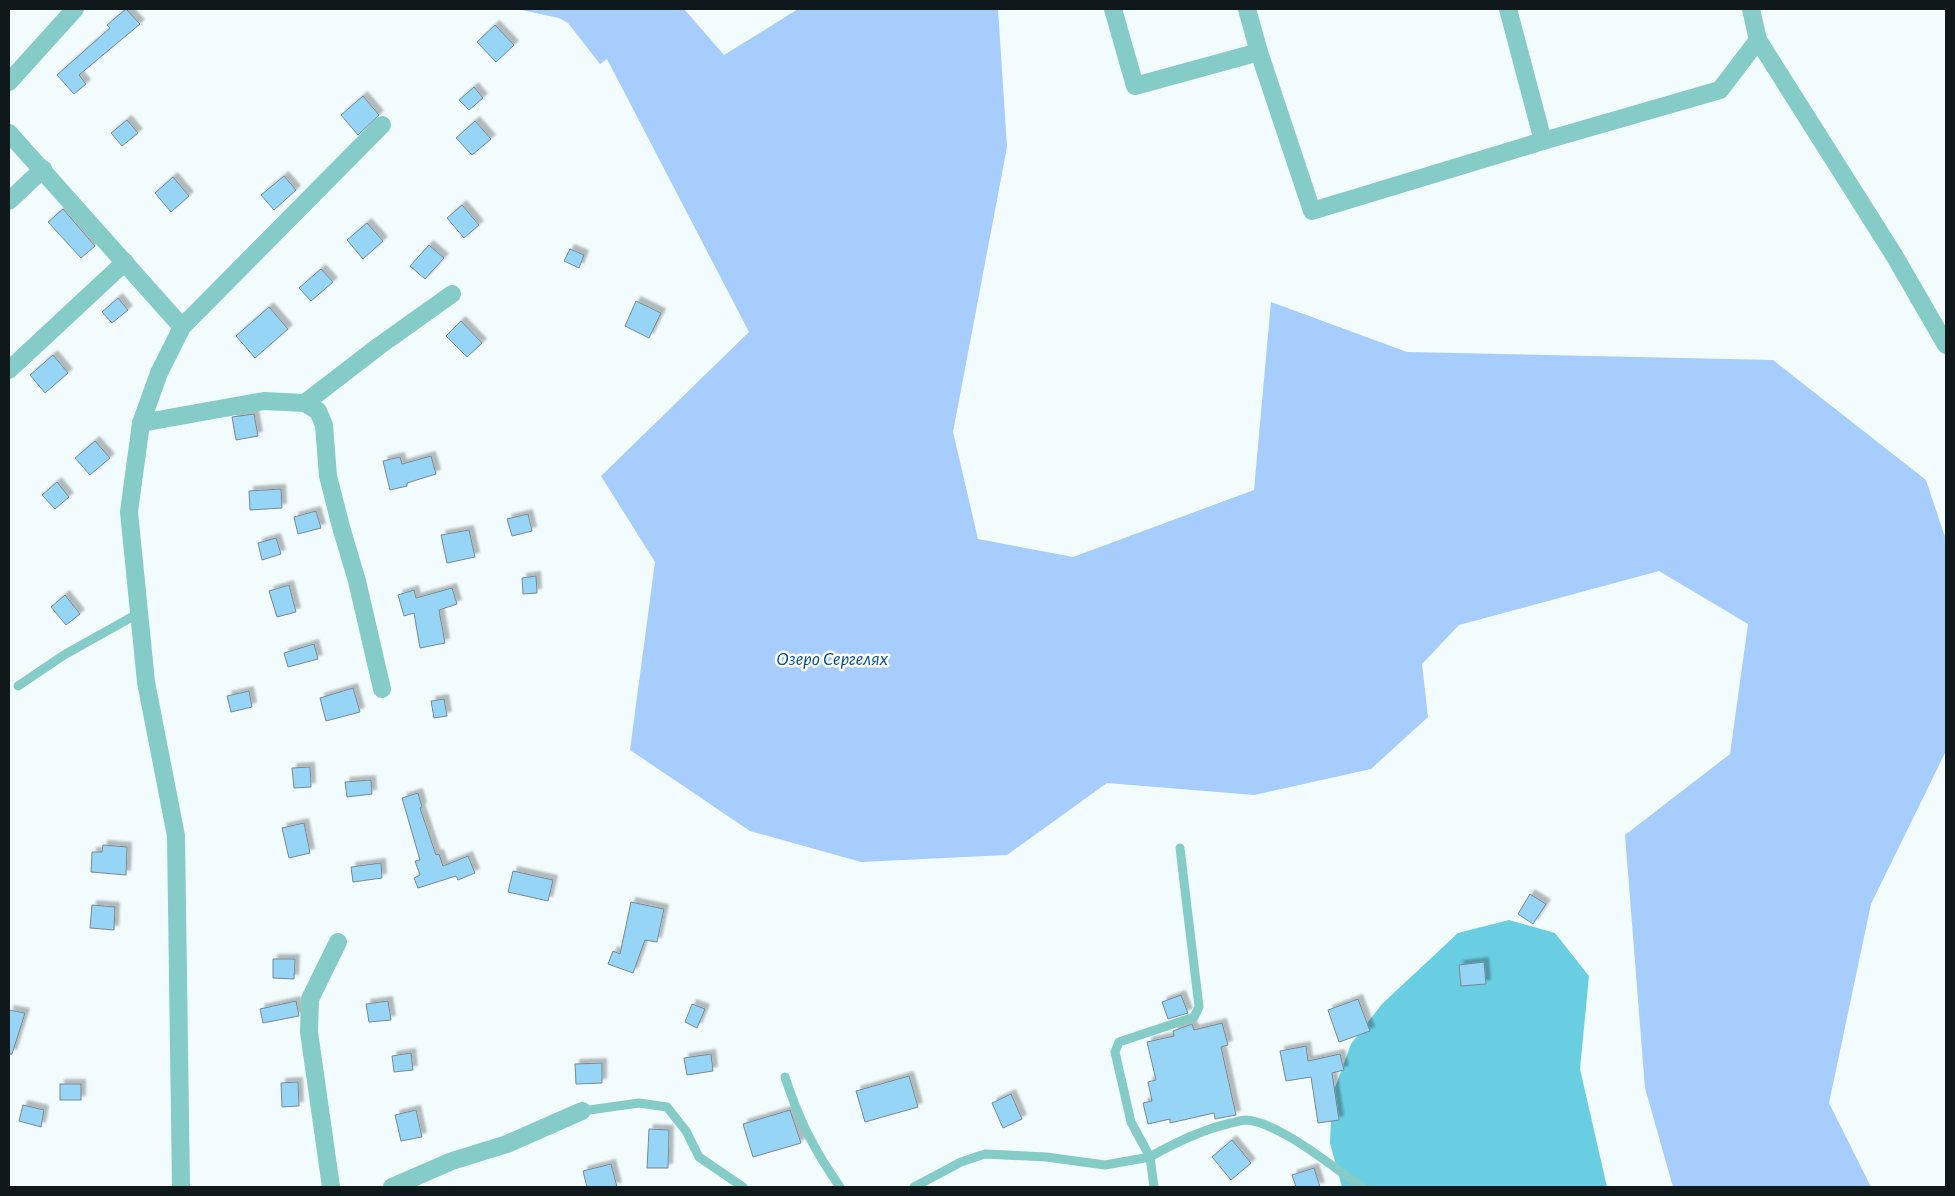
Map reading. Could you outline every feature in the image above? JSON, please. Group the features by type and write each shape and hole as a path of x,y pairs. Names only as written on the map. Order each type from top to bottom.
{"street":[{"path":"9,82 75,9"},
{"path":"1113,9 1135,86 1259,52"},
{"path":"1247,9 1259,52 1312,211 1720,90 1758,40"},
{"path":"1508,9 1543,141"},
{"path":"1751,9 1758,40 1894,255 1946,345"},
{"path":"181,1187 176,836 146,682 129,512 141,423 159,373 182,327 382,125"},
{"path":"9,132 182,327"},
{"path":"9,201 43,169"},
{"path":"9,370 125,262"},
{"path":"305,403 452,294"},
{"path":"141,423 264,401 305,403 318,411 324,425 328,476 340,527 357,582 382,689"},
{"path":"331,1187 309,1024 310,999 338,942"},
{"path":"392,1187 452,1161 507,1144 582,1111"}],"lane":[{"path":"18,686 64,655 139,613"},
{"path":"1154,1187 1150,1157 1131,1122 1115,1052 1119,1042 1194,1017 1199,1007 1180,848"},
{"path":"785,1076 796,1111 820,1158 840,1187"},
{"path":"582,1111 639,1103 667,1107 686,1130 699,1157 743,1187"},
{"path":"914,1187 961,1162 984,1154 1046,1157 1105,1165 1150,1157 1177,1141 1212,1127 1246,1120 1265,1125 1289,1137 1362,1187"}],"shaded area":[{"path":"1509,920 1555,933 1589,976 1580,1069 1607,1187 1342,1187 1330,1143 1332,1096 1351,1044 1382,1004 1458,933"}],"water":[{"name":"Озеро Сергелях","path":"517,9 684,9 724,55 798,9 998,9 1007,147 953,432 978,539 1073,557 1254,490 1271,302 1407,352 1773,360 1926,480 1946,540 1946,751 1871,904 1829,1103 1871,1187 1673,1187 1645,1088 1625,835 1730,754 1748,624 1659,571 1459,625 1422,664 1428,717 1371,769 1254,795 1107,783 1007,855 861,862 750,831 630,750 655,562 601,476 749,332 607,59 600,64 568,23 559,18"}],"building":[{"path":"126,9 140,24 79,75 86,84 74,94 57,75 110,28 107,25"},
{"path":"495,25 514,45 496,62 477,42"},
{"path":"474,87 483,98 469,110 459,100"},
{"path":"363,96 379,115 358,135 341,115"},
{"path":"127,120 138,133 122,146 111,133"},
{"path":"475,121 491,139 472,155 456,138"},
{"path":"284,176 296,190 274,210 261,195"},
{"path":"173,177 189,196 171,212 155,193"},
{"path":"462,205 479,225 464,238 447,218"},
{"path":"63,209 95,246 81,258 48,222"},
{"path":"367,223 383,241 363,259 347,240"},
{"path":"429,245 444,258 425,279 410,266"},
{"path":"570,249 584,255 579,268 564,261"},
{"path":"321,269 333,282 311,301 299,288"},
{"path":"118,298 128,310 112,323 102,312"},
{"path":"636,301 661,313 649,338 625,326"},
{"path":"269,307 288,329 255,358 236,336"},
{"path":"461,321 482,343 467,357 446,336"},
{"path":"53,355 68,373 45,393 30,375"},
{"path":"254,414 258,436 236,440 232,417"},
{"path":"95,441 110,458 90,475 75,458"},
{"path":"431,456 436,474 407,483 407,486 390,490 383,461 400,457 402,464"},
{"path":"57,482 69,497 55,509 42,495"},
{"path":"281,489 282,508 250,510 249,491"},
{"path":"316,511 321,528 298,534 294,517"},
{"path":"528,514 532,531 512,536 507,519"},
{"path":"469,530 475,557 447,563 441,535"},
{"path":"276,538 281,554 262,560 258,543"},
{"path":"536,576 537,593 523,594 522,578"},
{"path":"289,585 296,612 277,617 269,591"},
{"path":"452,588 457,604 439,610 445,643 420,648 414,613 404,616 398,595 414,590 416,598"},
{"path":"65,595 80,614 66,625 51,607"},
{"path":"314,644 318,659 288,667 284,653"},
{"path":"353,688 360,712 326,721 320,698"},
{"path":"249,691 252,707 231,712 227,696"},
{"path":"444,699 447,716 434,718 431,701"},
{"path":"310,767 311,787 294,788 292,768"},
{"path":"371,780 372,794 347,797 345,782"},
{"path":"418,793 422,807 420,808 436,855 439,854 443,866 468,856 475,873 458,880 456,876 418,888 414,878 420,875 415,861 420,860 402,798"},
{"path":"304,823 310,853 289,858 282,828"},
{"path":"103,845 127,847 126,875 91,872 92,852 102,852"},
{"path":"381,863 382,878 353,882 351,867"},
{"path":"513,871 553,880 548,901 508,892"},
{"path":"1530,894 1546,904 1533,924 1518,914"},
{"path":"631,902 664,909 657,942 645,940 633,973 608,964 613,951 620,954"},
{"path":"92,905 115,907 114,930 90,928"},
{"path":"273,959 295,959 294,979 273,978"},
{"path":"1484,962 1486,984 1461,986 1459,965"},
{"path":"1181,995 1188,1013 1168,1019 1162,1002"},
{"path":"1358,999 1370,1031 1339,1042 1328,1010"},
{"path":"296,1001 299,1016 263,1023 260,1009"},
{"path":"388,1001 391,1020 369,1022 366,1004"},
{"path":"692,1004 705,1009 697,1028 685,1022"},
{"path":"9,1010 25,1013 12,1054 9,1054"},
{"path":"1222,1023 1228,1045 1221,1047 1236,1115 1215,1119 1214,1113 1170,1123 1170,1119 1148,1124 1143,1103 1152,1101 1148,1082 1156,1080 1147,1042 1174,1036 1173,1031 1192,1024 1194,1030"},
{"path":"1306,1046 1308,1061 1340,1054 1344,1070 1332,1073 1339,1120 1318,1123 1311,1077 1286,1081 1280,1051"},
{"path":"411,1053 413,1070 394,1072 392,1056"},
{"path":"711,1054 713,1071 687,1075 684,1058"},
{"path":"602,1063 602,1083 576,1084 575,1064"},
{"path":"909,1076 918,1107 865,1122 856,1091"},
{"path":"298,1082 299,1106 282,1107 281,1083"},
{"path":"60,1084 81,1084 81,1100 60,1100"},
{"path":"1011,1094 1022,1119 1003,1128 992,1103"},
{"path":"23,1105 44,1110 41,1127 19,1121"},
{"path":"416,1110 422,1137 401,1141 395,1115"},
{"path":"790,1110 801,1143 753,1157 743,1124"},
{"path":"649,1129 669,1130 668,1168 647,1168"},
{"path":"1232,1140 1251,1163 1231,1180 1212,1157"},
{"path":"611,1164 617,1187 587,1187 583,1171"},
{"path":"1314,1168 1320,1187 1296,1187 1292,1175"}]}
